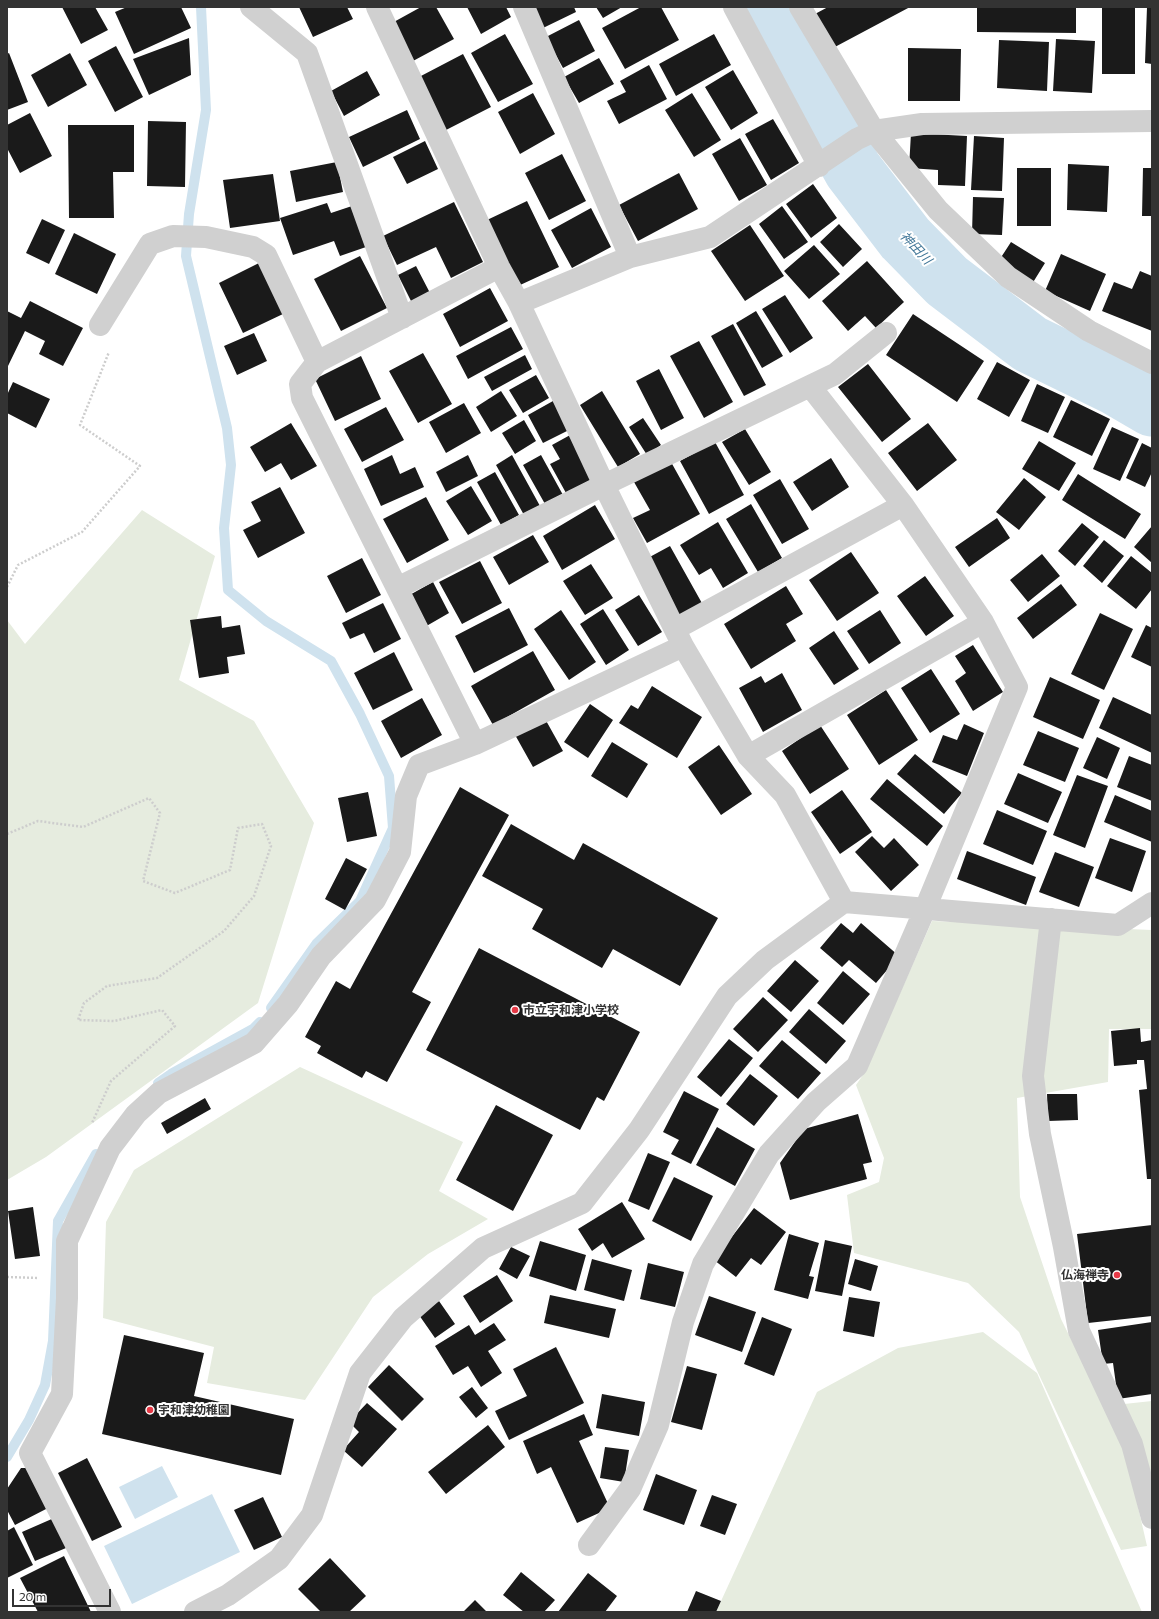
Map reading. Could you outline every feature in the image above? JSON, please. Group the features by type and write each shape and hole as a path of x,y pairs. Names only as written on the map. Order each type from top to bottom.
{"street":[{"path":"251,7 307,53 402,318"},
{"path":"377,7 499,267 519,303 604,485 679,637 748,756 785,795 844,902"},
{"path":"524,7 630,257"},
{"path":"734,7 825,162"},
{"path":"800,7 865,135 938,210 1008,277 1089,331 1152,363"},
{"path":"519,303 630,257 710,237 865,135 922,124 1152,121"},
{"path":"100,325 150,244 173,236 206,237 253,247 266,255 317,362"},
{"path":"475,744 302,398 300,384 317,362 499,267"},
{"path":"397,588 604,485 835,374 886,333"},
{"path":"589,1545 630,1489 658,1425 683,1322 703,1264 769,1154 816,1102 857,1066 926,909 1017,687 983,622 903,505 810,386"},
{"path":"110,1612 30,1453 62,1394 67,1298 67,1241 110,1148 136,1114 160,1093 254,1043 288,1004 321,956 375,900 400,852 406,796 419,765 475,744 679,637 903,505"},
{"path":"748,756 983,622"},
{"path":"195,1612 228,1596 279,1559 312,1515 360,1373 403,1318 483,1248 582,1203 639,1130 727,996 765,960 844,902 1118,925 1152,903"},
{"path":"1051,919 1033,1076 1040,1134 1064,1247 1079,1331 1132,1444 1152,1518"}],"path":[{"path":"7,587 18,565 82,532 140,466 80,425 109,352 100,325"},
{"path":"7,834 38,821 83,827 149,798 160,813 143,881 175,892 230,870 238,828 262,824 271,846 254,896 224,931 158,978 107,986 84,1003 78,1020 114,1021 162,1010 175,1026 111,1081 91,1124"},
{"path":"7,1277 41,1278"}],"shaded area":[{"path":"142,510 215,556 179,680 254,721 314,823 258,1003 46,1157 7,1180 7,620 25,644"},
{"path":"932,921 1152,930 1152,1029 1109,1029 1108,1082 1017,1098 1020,1197 1061,1319 1124,1446 1147,1546 1121,1550 1019,1332 968,1283 854,1253 847,1195 879,1182 884,1158 856,1085 865,1072"},
{"path":"300,1067 463,1142 439,1191 488,1219 428,1254 373,1297 305,1400 207,1383 214,1347 103,1318 106,1222 134,1170"},
{"path":"983,1332 1037,1373 1142,1612 716,1612 817,1392 898,1348"},
{"path":"1152,1401 1152,1498 1124,1404"}],"water":[{"path":"162,1466 178,1497 135,1519 119,1487"},
{"path":"212,1494 240,1552 132,1604 104,1546"}],"building":[{"path":"62,7 95,7 108,30 81,44"},
{"path":"127,7 181,7 191,28 134,54 115,12"},
{"path":"299,7 347,7 353,19 313,37"},
{"path":"421,7 436,7 454,39 413,61 392,23"},
{"path":"467,7 506,7 511,17 481,34"},
{"path":"533,7 574,7 576,12 543,28"},
{"path":"596,7 622,7 603,18"},
{"path":"641,7 661,7 679,40 625,69 602,28"},
{"path":"828,7 910,7 833,48 815,14"},
{"path":"977,7 1076,7 1076,33 977,32"},
{"path":"1147,7 1152,7 1152,64 1145,63"},
{"path":"1102,8 1135,8 1135,74 1102,74"},
{"path":"579,20 595,51 563,68 546,37"},
{"path":"505,34 533,84 498,102 471,53"},
{"path":"714,34 731,65 676,96 659,64"},
{"path":"189,38 191,75 149,95 133,59"},
{"path":"1056,39 1095,41 1092,93 1053,91"},
{"path":"999,40 1049,42 1047,91 997,88"},
{"path":"116,46 143,97 115,112 88,61"},
{"path":"908,48 961,49 960,101 908,101"},
{"path":"9,53 28,102 7,110 7,54"},
{"path":"70,53 87,85 48,107 31,75"},
{"path":"463,54 491,107 446,130 419,77"},
{"path":"599,58 614,84 579,103 564,77"},
{"path":"649,65 667,99 619,124 607,101 626,92 620,81"},
{"path":"733,70 758,113 731,130 705,87"},
{"path":"367,71 380,95 344,116 331,91"},
{"path":"533,93 555,134 520,154 498,112"},
{"path":"692,93 721,140 694,157 665,110"},
{"path":"407,110 420,139 363,167 349,137"},
{"path":"30,113 52,156 20,173 7,148 7,125"},
{"path":"773,119 799,163 771,180 745,134"},
{"path":"148,121 186,122 185,187 147,186"},
{"path":"68,125 134,125 134,172 113,172 114,218 69,218"},
{"path":"911,133 967,136 965,186 938,185 938,170 909,168"},
{"path":"974,136 1004,138 1002,191 971,190"},
{"path":"740,138 767,185 739,201 712,154"},
{"path":"425,141 438,169 407,184 393,157"},
{"path":"562,154 586,201 549,220 525,173"},
{"path":"337,162 343,192 296,202 290,171"},
{"path":"1068,164 1109,166 1107,212 1067,210"},
{"path":"1017,168 1051,168 1051,226 1017,226"},
{"path":"1143,168 1152,168 1152,216 1142,216"},
{"path":"679,173 698,209 638,241 619,205"},
{"path":"273,174 280,221 230,228 223,180"},
{"path":"813,184 837,218 811,238 786,204"},
{"path":"973,197 1004,198 1002,235 972,234"},
{"path":"527,201 559,267 518,286 487,220"},
{"path":"454,202 483,262 451,278 436,247 397,265 383,236"},
{"path":"327,203 331,213 352,206 366,247 340,256 334,241 293,255 280,218"},
{"path":"782,206 808,242 784,259 759,224"},
{"path":"591,208 611,247 572,268 551,230"},
{"path":"42,219 65,230 49,264 26,253"},
{"path":"839,224 862,249 843,267 820,242"},
{"path":"750,225 784,276 745,301 711,251"},
{"path":"74,233 116,254 97,294 55,274"},
{"path":"1011,242 1045,263 1032,284 998,262"},
{"path":"814,245 840,274 809,299 784,271"},
{"path":"1061,254 1106,274 1090,311 1045,291"},
{"path":"360,256 387,308 341,331 314,279"},
{"path":"867,261 904,302 876,328 865,316 848,331 822,301"},
{"path":"259,263 283,314 243,333 219,283"},
{"path":"416,266 430,293 412,303 398,275"},
{"path":"1140,271 1152,276 1152,331 1102,311 1114,282 1132,289"},
{"path":"490,288 508,321 460,347 443,314"},
{"path":"785,295 813,338 790,353 762,309"},
{"path":"30,301 83,328 63,366 39,354 45,341 25,331 8,366 7,365 7,311 21,318"},
{"path":"756,311 783,356 762,368 736,323"},
{"path":"913,314 984,361 957,402 886,355"},
{"path":"733,324 766,385 744,396 711,336"},
{"path":"511,327 523,349 468,379 456,356"},
{"path":"254,333 267,361 237,375 224,346"},
{"path":"699,341 733,402 704,418 670,356"},
{"path":"423,353 452,404 418,423 389,371"},
{"path":"525,355 532,369 492,391 484,377"},
{"path":"361,356 381,399 335,421 315,379"},
{"path":"997,362 1030,380 1009,417 977,399"},
{"path":"868,364 911,419 882,442 838,387"},
{"path":"659,369 684,418 661,430 636,381"},
{"path":"536,375 549,398 523,413 509,390"},
{"path":"13,382 50,399 36,428 7,413 7,395"},
{"path":"1037,384 1065,397 1048,433 1021,421"},
{"path":"501,391 517,416 491,432 476,407"},
{"path":"602,391 640,454 618,467 580,405"},
{"path":"1071,400 1110,419 1092,456 1053,437"},
{"path":"553,401 569,430 543,443 528,415"},
{"path":"464,403 481,433 446,453 429,422"},
{"path":"386,407 404,440 362,462 344,429"},
{"path":"643,418 661,445 647,455 629,427"},
{"path":"524,420 536,441 515,454 502,433"},
{"path":"291,423 317,466 291,480 281,463 265,472 250,447"},
{"path":"928,423 957,460 917,491 888,453"},
{"path":"1112,427 1139,439 1120,481 1093,469"},
{"path":"745,429 771,472 749,485 722,442"},
{"path":"572,434 596,477 566,493 550,464 560,459 552,445"},
{"path":"1039,441 1076,463 1059,491 1022,469"},
{"path":"715,442 744,495 709,514 680,461"},
{"path":"1142,443 1152,448 1152,472 1145,487 1126,478"},
{"path":"392,455 400,474 415,467 424,487 381,506 364,469"},
{"path":"468,455 478,476 446,492 436,472"},
{"path":"512,455 540,506 524,515 496,465"},
{"path":"541,455 563,495 545,504 523,465"},
{"path":"831,458 849,487 812,511 793,482"},
{"path":"671,462 700,514 647,543 633,518 650,510 634,482"},
{"path":"495,472 519,515 501,525 477,482"},
{"path":"1078,474 1141,514 1125,539 1062,500"},
{"path":"1024,478 1046,497 1019,530 996,512"},
{"path":"780,479 809,529 782,544 753,495"},
{"path":"471,486 492,521 468,535 446,501"},
{"path":"280,487 305,533 258,558 243,530 261,521 251,502"},
{"path":"426,497 449,540 407,563 383,519"},
{"path":"751,504 782,558 758,572 726,519"},
{"path":"595,505 615,539 562,570 543,536"},
{"path":"997,518 1010,538 969,567 955,547"},
{"path":"718,522 748,573 723,588 711,568 699,575 680,545"},
{"path":"1082,523 1099,537 1075,566 1058,551"},
{"path":"1152,526 1152,563 1134,547"},
{"path":"533,535 549,562 509,585 493,557"},
{"path":"1104,540 1124,556 1102,583 1083,566"},
{"path":"670,546 703,605 680,619 646,559"},
{"path":"851,552 879,593 837,621 809,580"},
{"path":"1042,554 1060,576 1028,602 1010,580"},
{"path":"1131,556 1152,573 1152,589 1136,609 1107,586"},
{"path":"362,558 381,595 346,613 327,576"},
{"path":"480,561 502,603 462,624 439,582"},
{"path":"591,564 613,598 585,615 563,581"},
{"path":"925,576 954,616 926,636 897,596"},
{"path":"433,582 449,613 423,628 406,597"},
{"path":"1061,584 1077,605 1033,639 1017,618"},
{"path":"786,586 803,614 786,624 796,641 751,669 724,624"},
{"path":"639,595 662,632 638,646 615,610"},
{"path":"383,603 401,639 374,653 364,633 350,639 342,623"},
{"path":"509,608 528,645 474,673 455,636"},
{"path":"603,609 629,650 606,665 580,624"},
{"path":"561,610 596,662 569,680 534,629"},
{"path":"880,610 901,643 869,664 847,631"},
{"path":"1100,613 1133,629 1104,690 1071,674"},
{"path":"221,616 222,628 240,625 245,654 227,657 229,673 199,678 190,620"},
{"path":"1146,625 1152,628 1152,667 1131,657"},
{"path":"834,631 859,669 834,685 809,648"},
{"path":"973,645 1003,692 973,711 955,681 966,673 955,656"},
{"path":"533,651 555,690 493,725 471,686"},
{"path":"394,652 413,690 373,710 354,673"},
{"path":"931,669 960,714 930,733 901,688"},
{"path":"782,673 802,710 763,732 739,688 761,676 765,683"},
{"path":"1050,677 1100,700 1083,739 1033,717"},
{"path":"652,686 702,717 677,758 619,723 631,705 638,709"},
{"path":"886,690 918,740 879,765 847,715"},
{"path":"1113,697 1152,715 1152,753 1099,728"},
{"path":"422,698 442,735 401,758 381,721"},
{"path":"590,704 613,720 588,758 564,742"},
{"path":"544,717 563,751 533,767 514,733"},
{"path":"964,724 984,733 967,776 932,762 943,735 957,740"},
{"path":"820,725 849,769 810,794 782,751"},
{"path":"1038,731 1079,748 1065,782 1023,765"},
{"path":"1097,737 1120,748 1107,779 1083,768"},
{"path":"612,742 648,764 627,798 591,776"},
{"path":"719,745 752,794 721,815 688,767"},
{"path":"915,754 962,793 944,814 897,774"},
{"path":"1129,756 1152,765 1152,801 1117,787"},
{"path":"1018,773 1062,792 1048,823 1004,804"},
{"path":"1077,775 1108,786 1085,848 1053,835"},
{"path":"887,779 943,826 927,846 870,799"},
{"path":"460,787 509,815 412,992 431,1002 387,1082 366,1071 362,1078 317,1053 321,1046 305,1037 336,981 350,989"},
{"path":"842,790 872,832 840,854 811,812"},
{"path":"368,792 377,836 347,842 338,798"},
{"path":"1115,795 1152,811 1152,842 1104,822"},
{"path":"997,810 1047,831 1033,865 983,844"},
{"path":"511,824 574,860 583,843 718,918 680,986 613,949 602,968 532,929 543,909 482,876"},
{"path":"872,836 884,848 894,838 919,865 891,891 855,852"},
{"path":"1110,838 1146,851 1132,892 1095,878"},
{"path":"967,851 1036,877 1026,905 957,879"},
{"path":"1055,852 1094,867 1079,907 1039,892"},
{"path":"346,858 367,869 345,910 325,899"},
{"path":"841,923 853,933 861,923 899,956 876,983 849,960 842,967 820,948"},
{"path":"479,948 640,1032 604,1101 597,1097 580,1130 426,1050"},
{"path":"795,960 819,981 791,1012 767,991"},
{"path":"843,971 870,994 843,1025 817,1003"},
{"path":"763,997 788,1020 758,1052 733,1029"},
{"path":"809,1009 846,1041 826,1064 789,1032"},
{"path":"1140,1028 1141,1042 1152,1040 1152,1179 1147,1179 1139,1090 1147,1089 1144,1060 1137,1060 1137,1064 1114,1066 1111,1031"},
{"path":"729,1039 753,1058 721,1097 697,1077"},
{"path":"782,1040 821,1073 798,1099 759,1066"},
{"path":"750,1074 778,1096 754,1126 726,1104"},
{"path":"684,1091 719,1109 691,1164 671,1154 679,1140 663,1132"},
{"path":"1047,1094 1077,1094 1078,1120 1048,1121"},
{"path":"205,1098 211,1109 167,1134 161,1123"},
{"path":"496,1105 553,1135 513,1211 456,1180"},
{"path":"858,1114 872,1162 863,1164 867,1179 790,1200 780,1163 804,1129"},
{"path":"717,1127 755,1149 735,1186 696,1165"},
{"path":"648,1153 670,1162 649,1210 628,1201"},
{"path":"674,1177 713,1196 691,1241 652,1221"},
{"path":"622,1202 645,1239 612,1258 603,1243 592,1251 578,1229"},
{"path":"33,1207 40,1256 15,1259 8,1211"},
{"path":"754,1208 786,1232 761,1265 751,1258 736,1277 714,1260"},
{"name":"仏海禅寺","path":"1152,1225 1152,1316 1088,1323 1077,1234"},
{"path":"789,1234 819,1243 809,1276 814,1277 808,1299 774,1290"},
{"path":"825,1240 852,1246 842,1296 815,1291"},
{"path":"540,1241 586,1255 576,1291 529,1276"},
{"path":"511,1247 530,1256 517,1279 499,1269"},
{"path":"592,1259 632,1270 624,1301 584,1290"},
{"path":"855,1259 878,1266 871,1291 848,1284"},
{"path":"648,1263 684,1272 675,1307 640,1299"},
{"path":"497,1275 513,1301 480,1323 463,1296"},
{"path":"550,1295 616,1309 609,1338 544,1323"},
{"path":"709,1296 756,1312 742,1352 695,1335"},
{"path":"849,1297 880,1302 874,1337 843,1331"},
{"path":"439,1301 455,1324 435,1338 419,1315"},
{"path":"762,1317 792,1329 774,1376 744,1364"},
{"path":"1152,1322 1152,1394 1118,1399 1113,1363 1103,1364 1098,1330"},
{"path":"494,1323 506,1340 488,1351 502,1373 481,1387 468,1366 453,1375 435,1346 469,1325 475,1335"},
{"path":"124,1335 204,1353 194,1396 294,1419 281,1475 102,1434"},
{"path":"556,1347 584,1403 509,1440 495,1411 527,1396 513,1369"},
{"path":"389,1365 424,1399 402,1421 368,1387"},
{"path":"687,1366 717,1374 702,1430 671,1422"},
{"path":"472,1387 488,1408 476,1418 459,1397"},
{"path":"602,1394 645,1402 639,1436 596,1428"},
{"path":"367,1403 397,1429 362,1467 343,1450 359,1432 349,1422"},
{"path":"584,1414 593,1435 579,1441 610,1508 577,1523 551,1467 537,1474 523,1441"},
{"path":"488,1425 505,1447 446,1494 428,1472"},
{"path":"605,1447 629,1450 624,1482 600,1478"},
{"path":"87,1458 122,1527 92,1541 58,1473"},
{"path":"21,1468 30,1468 48,1508 15,1525 7,1510 7,1489"},
{"path":"656,1474 697,1490 684,1525 643,1510"},
{"path":"712,1495 737,1504 725,1535 700,1526"},
{"path":"263,1497 282,1537 254,1550 234,1510"},
{"path":"54,1518 66,1548 35,1561 22,1532"},
{"path":"14,1527 33,1565 7,1578 7,1531"},
{"path":"64,1556 91,1612 38,1612 20,1578"},
{"path":"330,1558 366,1596 349,1612 321,1612 298,1589"},
{"path":"521,1572 555,1600 544,1612 524,1612 503,1595"},
{"path":"588,1573 617,1596 605,1612 558,1612"},
{"path":"696,1591 721,1601 716,1612 687,1612"},
{"path":"475,1600 487,1612 463,1612"}],"waterway":[{"path":"201,7 206,110 189,214 186,256 227,428 231,465 224,528 228,590 266,621 331,661 360,714 389,776 393,828 360,901 317,943 271,1008"},
{"name":"神田川","path":"762,7 853,170 905,238 947,281 1030,344 1116,386 1152,407"},
{"path":"158,1083 171,1074 253,1029 260,1022"},
{"path":"7,1457 29,1420 45,1385 53,1341 58,1221 96,1154"}],"place":[{"name":"市立宇和津小学校","path":"515,1010"},
{"name":"仏海禅寺","path":"1117,1275"},
{"name":"宇和津幼稚園","path":"150,1410"}]}
